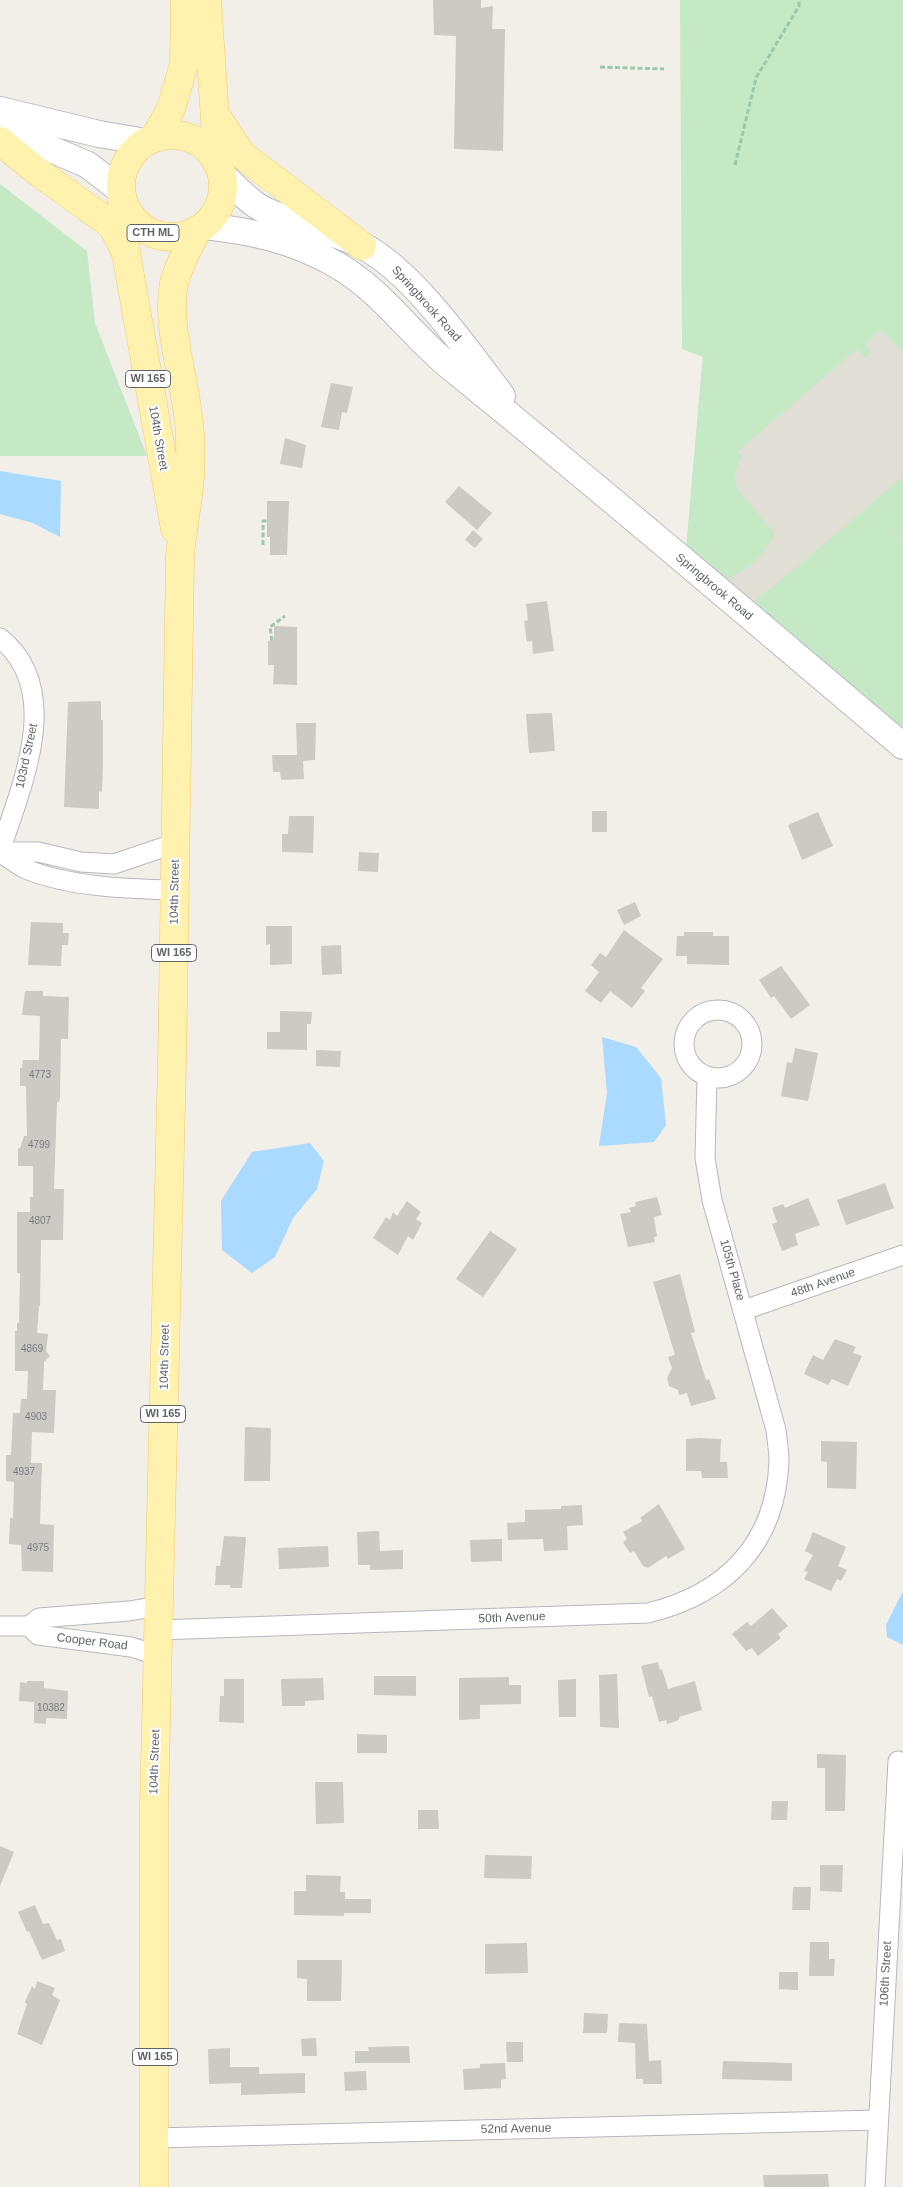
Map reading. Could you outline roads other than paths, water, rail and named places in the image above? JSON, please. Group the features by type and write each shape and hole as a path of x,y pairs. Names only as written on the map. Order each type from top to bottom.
{"main road":[{"name":"WI 165","path":"121,195 122,176 126,162 134,150 150,140 170,109 184,64 185,0"},
{"name":"WI 165","path":"201,228 214,215 220,203 223,189 214,114 207,0"},
{"path":"214,114 241,154 362,246"},
{"name":"CTH ML","path":"150,140 172,135 189,138 204,146 219,167"},
{"path":"0,141 38,172 112,225 126,253"},
{"name":"CTH ML","path":"121,195 130,216 143,229 159,236 176,237 201,228"},
{"name":"104th Street","path":"121,195 126,253 180,557"},
{"name":"104th Street","path":"154,2187 154,1807 176,844 180,557 190,475 190,432 186,390 175,335 173,312 174,284 181,262 201,228"}],"street":[{"name":"CTH ML","path":"0,110 99,134 150,140"},
{"name":"CTH ML","path":"0,127 88,165 121,195"},
{"name":"Springbrook Road","path":"219,167 259,206 294,222 362,246 392,265 424,299 468,352 525,427"},
{"name":"Springbrook Road","path":"201,228 249,231 307,249 336,264 364,283 450,368 525,427 903,746"},
{"name":"103rd Street","path":"0,638 13,648 30,681 36,724 25,778 0,852"},
{"path":"0,852 38,852 81,862 114,864 176,844"},
{"path":"0,852 25,868 68,880 136,889 175,890"},
{"name":"105th Place","path":"707,1076 705,1158 712,1200 776,1430 779,1460"},
{"name":"48th Avenue","path":"744,1310 903,1255"},
{"name":"50th Avenue","path":"158,1630 648,1613 671,1608 697,1597 716,1584 732,1571 756,1543 774,1495 779,1460"},
{"name":"Cooper Road","path":"0,1626 29,1626 39,1618 129,1611 158,1630 131,1647 38,1635 29,1626"},
{"name":"106th Street","path":"875,2187 877,2120 898,1761"},
{"name":"52nd Avenue","path":"155,2138 877,2120"}],"water":[{"path":"0,471 61,481 60,537 33,523 0,514"},
{"path":"602,1037 636,1047 661,1078 666,1125 654,1142 599,1146 607,1093"},
{"path":"310,1143 324,1161 317,1189 293,1218 275,1257 252,1273 222,1250 221,1201 252,1152"},
{"path":"903,1591 903,1645 887,1637 886,1625"}]}
